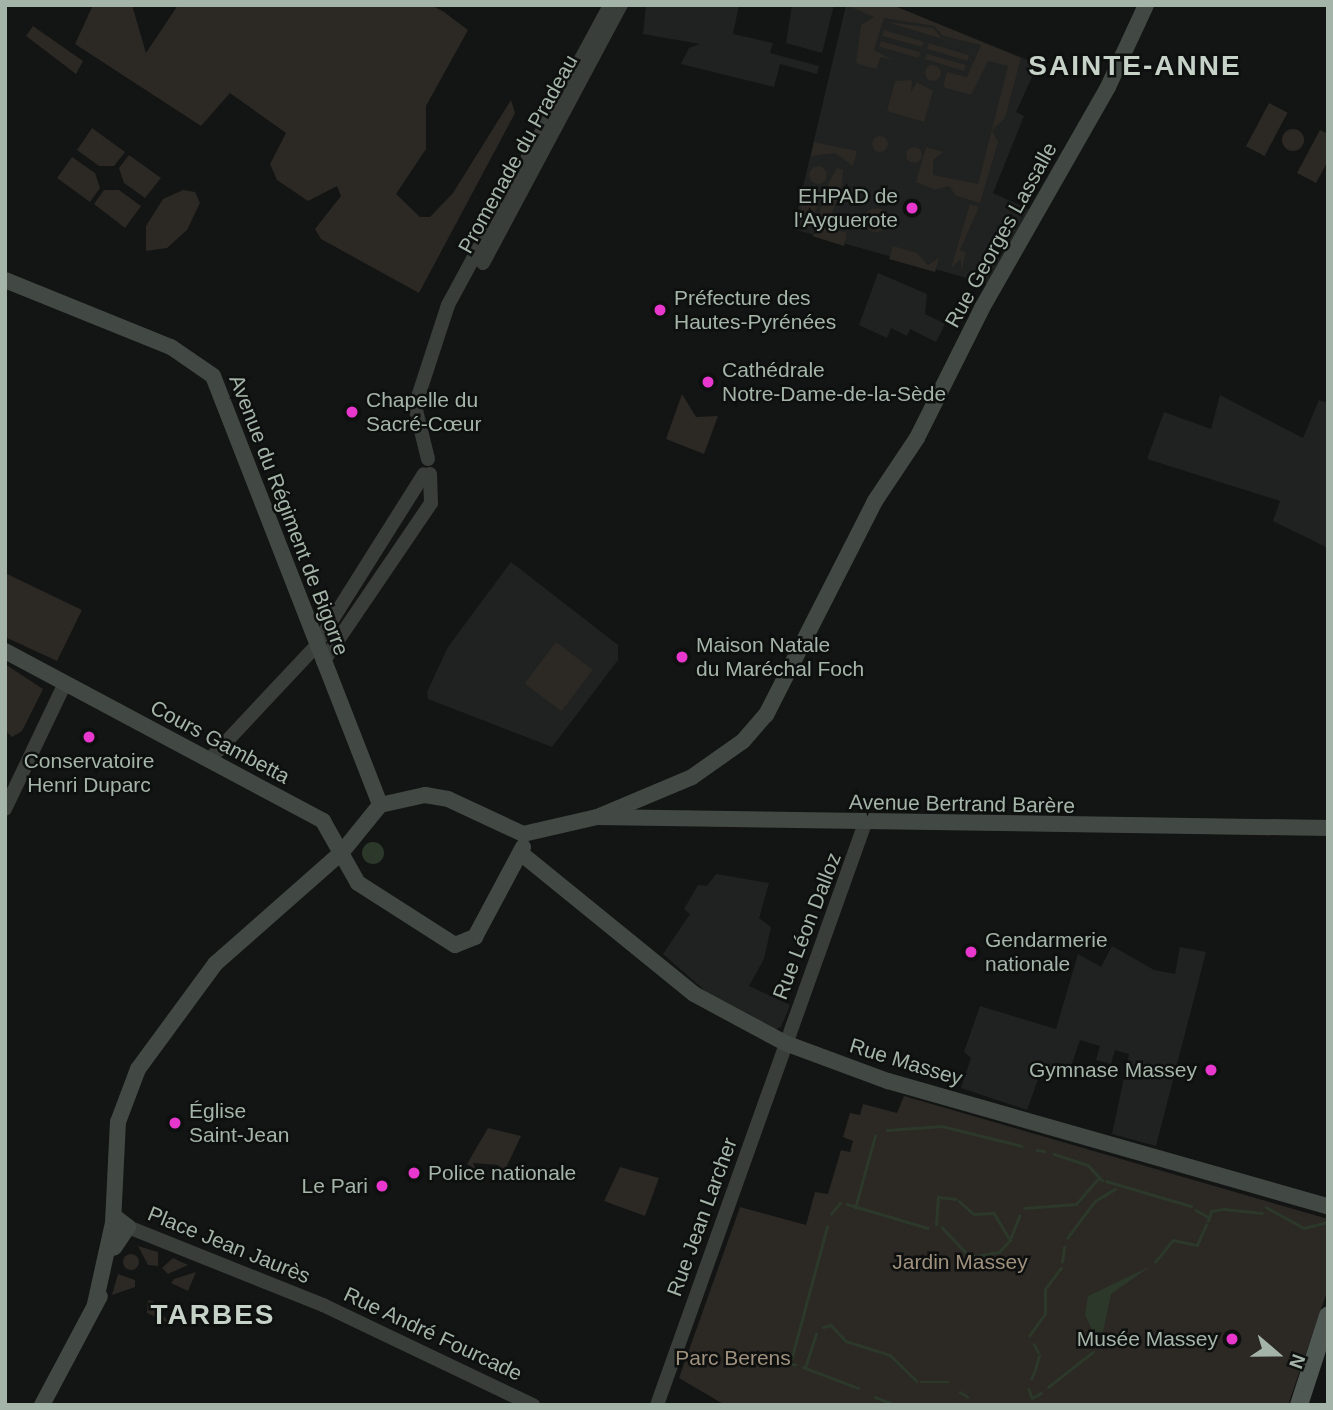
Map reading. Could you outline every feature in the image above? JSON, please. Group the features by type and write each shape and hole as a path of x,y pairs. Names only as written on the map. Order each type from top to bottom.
{"main road":[{"name":"Rue Georges Lassalle","path":"523,834 597,817 692,777 743,741 766,715 875,501 917,438 982,308 1108,87 1146,5"},
{"name":"Avenue du Régiment de Bigorre","path":"5,280 179,351 213,376 312,650 323,662 380,805"},
{"name":"Cours Gambetta","path":"5,651 323,821 358,883 463,946 523,855"},
{"path":"94,1304 114,1216 117,1122 160,1033 215,964 342,852 380,805 425,795 447,799 523,834 523,855"},
{"name":"Avenue Bertrand Barère","path":"597,817 1328,828"},
{"name":"Rue Massey","path":"523,855 694,994 785,1043 888,1081 1328,1206"},
{"path":"42,1405 94,1304 118,1237 128,1227 114,1216"},
{"path":"1299,1405 1328,1316"}],"street":[{"name":"Promenade du Pradeau","path":"447,320 448,305 610,5"},
{"name":"Promenade du Pradeau","path":"323,662 431,503 416,400 447,320 621,5"},
{"path":"209,760 312,650 416,493 425,463"},
{"path":"5,809 65,682"},
{"name":"Rue Léon Dalloz","path":"785,1043 865,823"},
{"name":"Rue Jean Larcher","path":"657,1405 734,1194 785,1043"},
{"name":"Place Jean Jaurès","path":"128,1227 314,1302"},
{"name":"Rue André Fourcade","path":"314,1302 503,1398 533,1405"}],"shaded area":[{"path":"646,5 739,5 733,34 773,43 770,53 819,66 817,74 780,64 774,87 681,64 689,48 700,44 643,34"},
{"path":"792,5 834,5 822,53 786,43"},
{"path":"846,5 892,5 1038,64 1016,112 1024,116 993,193 1032,211 988,284 793,229"},
{"path":"878,273 927,294 925,314 945,324 936,342 910,329 907,336 891,328 887,338 859,325"},
{"path":"1220,395 1303,438 1319,400 1328,403 1328,548 1273,521 1280,501 1147,459 1164,412 1211,429"},
{"path":"511,562 618,645 618,660 552,747 428,699 427,692 448,647"},
{"path":"373,842 381,845 384,853 381,861 373,864 365,861 362,853 365,845"},
{"path":"716,874 769,883 759,918 771,927 764,959 749,986 790,1005 781,1027 774,1030 718,1002 663,954 690,914 684,909 698,885 707,886"},
{"path":"1112,946 1154,970 1175,974 1180,947 1206,952 1156,1146 1112,1134 1129,1054 1115,1050 1111,1064 1096,1060 1100,1046 1080,1040 1067,1078 1041,1071 1027,1110 961,1088 971,1058 964,1052 980,1006 1056,1029 1078,954 1101,967"},
{"path":"1151,1266 1111,1294 1100,1346 1085,1315 1088,1296"}],"green space":[{"path":"93,5 132,5 146,53 178,5 431,5 444,12 468,30 426,106 426,149 396,194 420,217 430,217 453,193 511,100 515,113 419,293 321,239 315,229 341,196 337,186 308,201 277,180 270,164 286,133 230,93 201,126 75,44"},
{"path":"846,5 892,5 1021,58 1005,118 992,130 998,142 980,203 956,196 949,186 935,190 916,182 926,147 943,152 933,160 933,175 978,184 1008,66 988,61 971,95 943,87 947,72 967,77 981,45 943,36 934,26 884,18 874,50 893,60 881,57 876,69 856,63 861,25 874,17"},
{"path":"887,22 933,28 942,38 972,48"},
{"path":"33,26 83,61 76,74 26,36"},
{"path":"884,30 924,42 922,47 882,36"},
{"path":"881,41 920,52 919,58 879,47"},
{"path":"929,43 969,55 967,61 927,49"},
{"path":"927,54 966,65 964,71 925,59"},
{"path":"930,65 936,65 941,73 939,79 930,81 925,76 925,70"},
{"path":"912,80 911,92 917,82 933,91 924,122 887,111 895,81"},
{"path":"1269,103 1288,113 1265,156 1246,146"},
{"path":"92,128 125,152 114,166 99,166 77,150"},
{"path":"1293,129 1301,132 1304,140 1301,148 1293,151 1285,148 1282,140 1285,132"},
{"path":"1320,130 1328,134 1328,161 1316,183 1297,173"},
{"path":"880,136 886,138 886,150 880,152 874,150 872,144 874,138"},
{"path":"814,142 857,151 853,166 835,153 811,156"},
{"path":"914,147 920,149 920,161 914,163 908,161 906,155 908,149"},
{"path":"129,155 161,178 145,198 124,183 119,168"},
{"path":"72,157 95,173 100,188 90,202 57,178"},
{"path":"814,166 822,166 827,175 825,182 814,184 809,179 809,171"},
{"path":"837,168 843,170 842,185 829,222 819,214 822,203 829,205 833,188 827,186"},
{"path":"104,190 119,190 141,206 125,228 94,204"},
{"path":"183,190 195,192 200,203 187,230 167,248 146,251 146,226 163,199"},
{"path":"809,196 815,199 818,205 815,211 809,214 803,211 800,205 803,199"},
{"path":"970,204 979,207 960,250 966,253 961,271 961,259 951,268"},
{"path":"876,208 887,215 888,220 881,231 876,232 865,225 864,220 871,209"},
{"path":"825,226 847,233 844,246 812,236"},
{"path":"893,246 917,253 928,265 939,258 935,272 889,259"},
{"path":"682,394 696,417 718,416 704,454 666,439"},
{"path":"5,573 82,610 57,661 5,637"},
{"path":"556,642 593,670 561,711 525,684"},
{"path":"5,664 43,689 22,731 12,737 5,730"},
{"name":"Jardin Massey","path":"904,1096 1328,1219 1328,1289 1288,1405 725,1405 679,1378 740,1207 806,1225 815,1192 828,1194 841,1150 850,1152 853,1141 843,1137 850,1113 860,1115 863,1104 897,1113"},
{"path":"488,1128 521,1136 504,1172 498,1165 473,1163 476,1170 467,1164"},
{"path":"620,1167 659,1178 645,1216 604,1201"},
{"path":"138,1246 158,1252 158,1266 148,1265"},
{"path":"131,1254 137,1256 137,1268 131,1270 125,1268 123,1262 125,1256"},
{"path":"173,1258 188,1265 168,1274 162,1268"},
{"path":"196,1272 188,1291 171,1283 174,1279"},
{"path":"118,1274 135,1280 135,1287 112,1295"},
{"path":"148,1300 153,1301 169,1323 147,1313"}],"waterway":[{"path":"887,1130 942,1126 1022,1146"},
{"path":"855,1208 875,1136"},
{"path":"1037,1150 1044,1151"},
{"path":"1054,1154 1088,1165 1102,1180"},
{"path":"1024,1208 1076,1204 1099,1178"},
{"path":"1106,1181 1191,1206"},
{"path":"1067,1238 1095,1201 1115,1189"},
{"path":"936,1225 938,1197 956,1199"},
{"path":"959,1201 974,1214 994,1213 1010,1240 1019,1216"},
{"path":"831,1214 840,1203"},
{"path":"847,1204 928,1228"},
{"path":"1266,1207 1304,1228 1328,1222"},
{"path":"1208,1221 1211,1211 1224,1209 1262,1213"},
{"path":"1196,1210 1208,1217"},
{"path":"1155,1262 1173,1240 1197,1245 1206,1225"},
{"path":"796,1365 790,1364 827,1227"},
{"path":"942,1227 970,1257 999,1252 1010,1240"},
{"path":"1062,1262 1064,1247"},
{"path":"1029,1336 1045,1314 1045,1289 1061,1268"},
{"path":"823,1327 831,1325 846,1341 890,1355 917,1381"},
{"path":"805,1368 816,1334"},
{"path":"1034,1344 1038,1352"},
{"path":"1048,1387 1093,1352"},
{"path":"1035,1370 1039,1356"},
{"path":"803,1367 858,1388"},
{"path":"1031,1379 1034,1372"},
{"path":"921,1382 949,1382"},
{"path":"1029,1389 1032,1398 1041,1393"},
{"path":"960,1392 968,1397"},
{"path":"875,1397 896,1405"}],"place":[{"name":"EHPAD de l'Ayguerote","path":"912,208"},
{"name":"Préfecture des Hautes-Pyrénées","path":"660,310"},
{"name":"Cathédrale Notre-Dame-de-la-Sède","path":"708,382"},
{"name":"Chapelle du Sacré-Cœur","path":"352,412"},
{"name":"Maison Natale du Maréchal Foch","path":"682,657"},
{"name":"Conservatoire Henri Duparc","path":"89,737"},
{"name":"Gendarmerie nationale","path":"971,952"},
{"name":"Gymnase Massey","path":"1211,1070"},
{"name":"Église Saint-Jean","path":"175,1123"},
{"name":"Police nationale","path":"414,1173"},
{"name":"Le Pari","path":"382,1186"},
{"name":"Musée Massey","path":"1232,1339"}],"district":[{"name":"SAINTE-ANNE","path":"1135,66"},
{"name":"TARBES","path":"213,1315"}],"park label":[{"name":"Parc Berens","path":"733,1358"}]}
